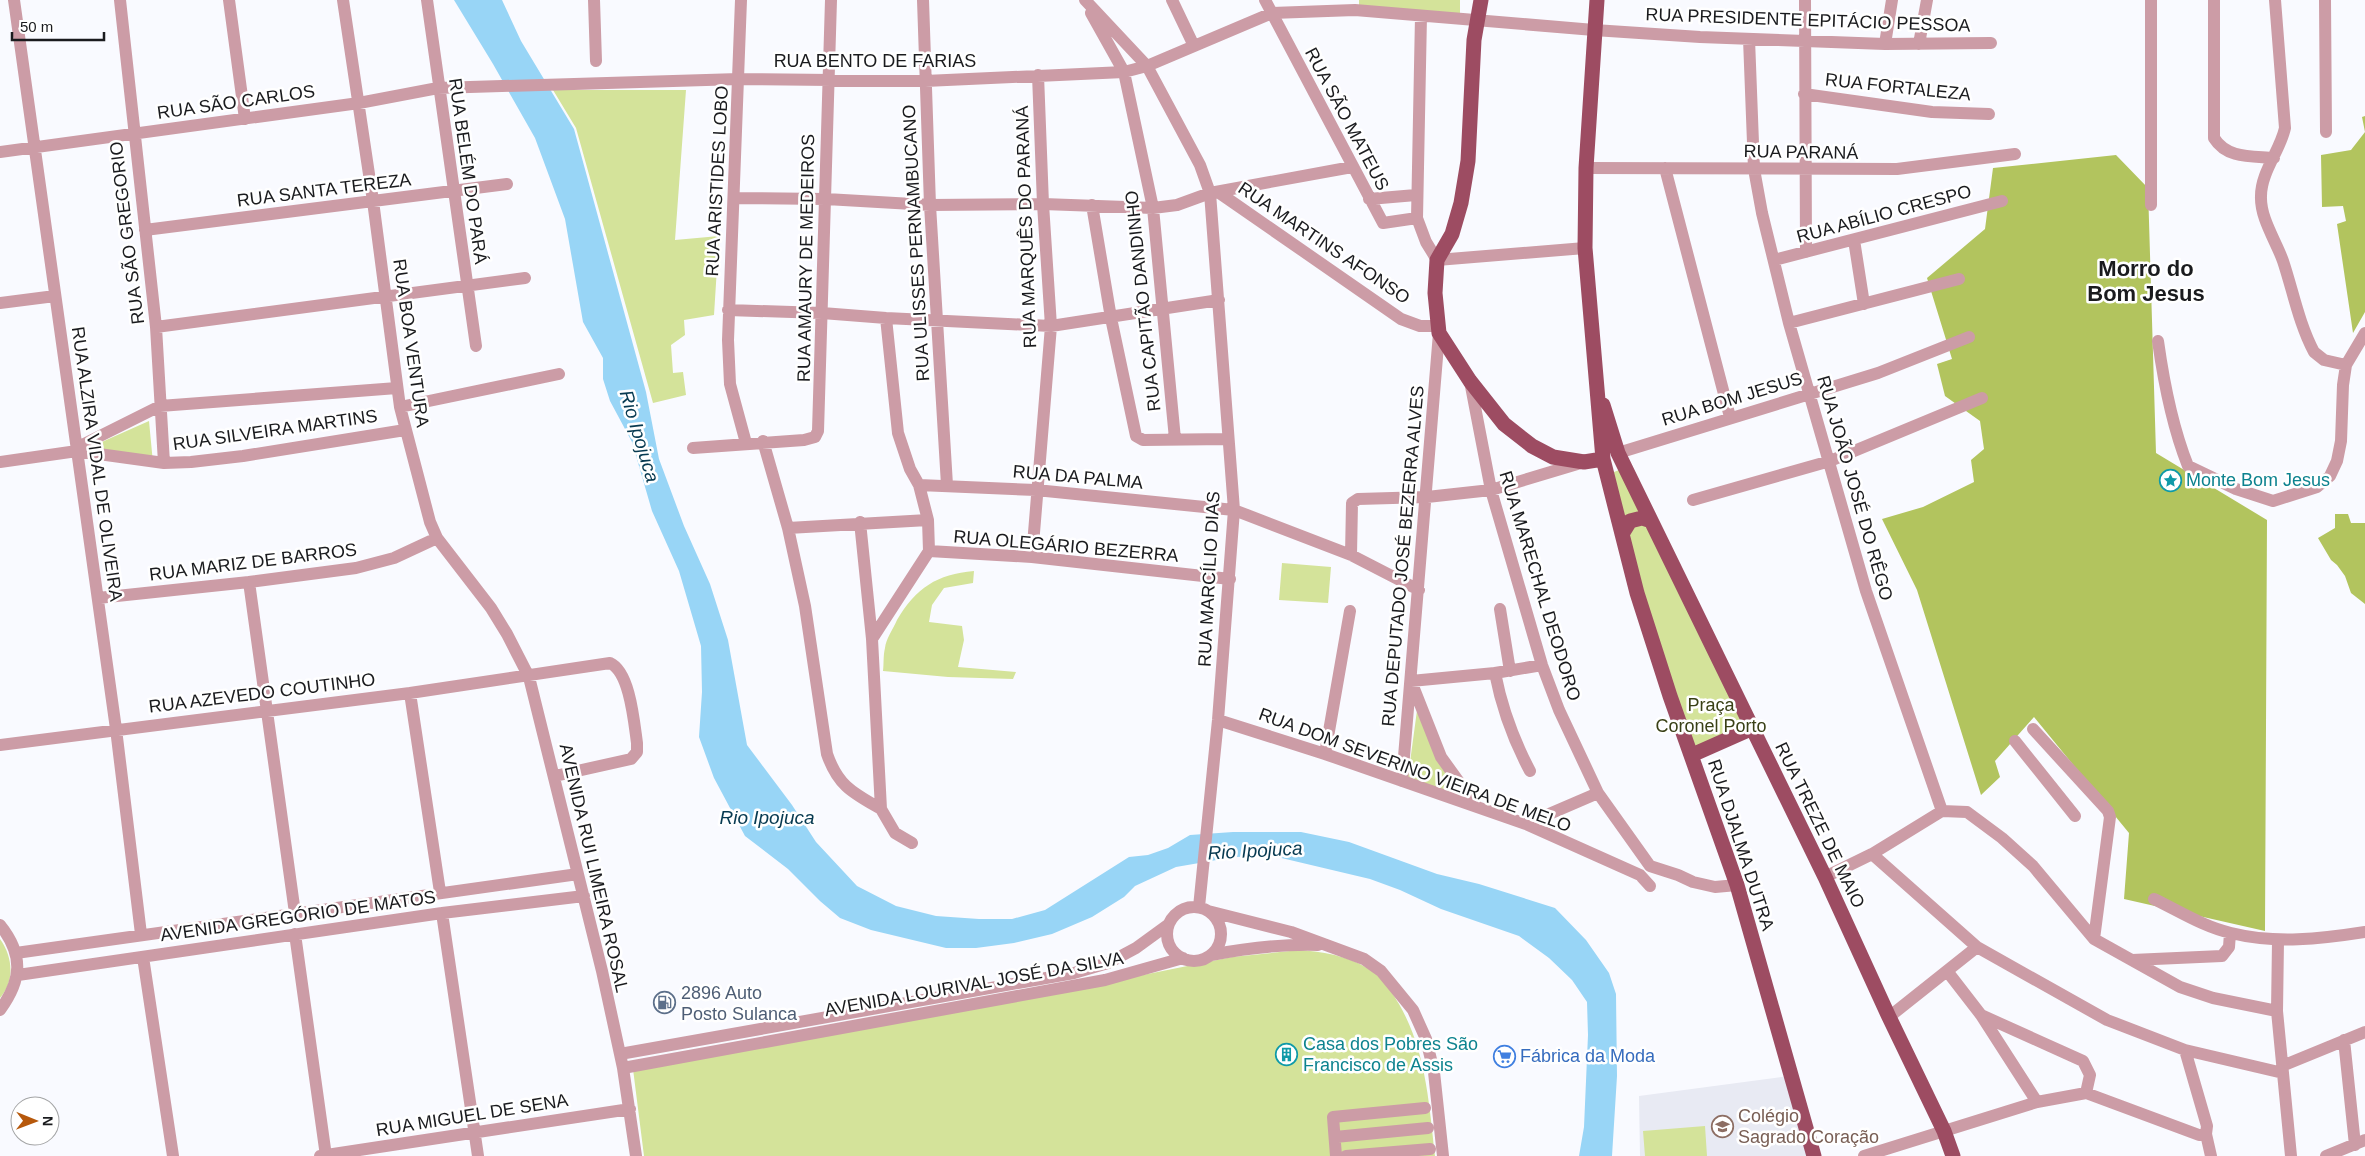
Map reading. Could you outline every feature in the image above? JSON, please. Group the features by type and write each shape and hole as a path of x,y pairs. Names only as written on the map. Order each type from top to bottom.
{"main road":[{"path":"1481,0 1474,40 1468,161 1452,234 1437,260 1434,293 1439,329 1470,381 1504,424 1532,446 1553,457 1584,462 1603,459"},
{"path":"1595,372 1585,248 1586,168 1597,0"},
{"name":"RUA TREZE DE MAIO","path":"1595,372 1618,453 1825,877 1888,1017 1944,1131 1953,1156"},
{"name":"RUA DJALMA DUTRA","path":"1595,372 1603,459 1637,593 1667,687 1737,885 1814,1156"},
{"path":"1622,534 1630,521 1642,518 1651,521"},
{"path":"1692,755 1753,728"}],"street":[{"name":"RUA ALZIRA VIDAL DE OLIVEIRA","path":"14,0 116,729 141,934"},
{"name":"RUA SÃO GREGORIO","path":"120,0 156,327 164,463"},
{"path":"229,0 245,119"},
{"name":"RUA BOA VENTURA","path":"343,0 373,201 400,407 430,522 437,538 491,608 519,653 529,677"},
{"name":"RUA BELÉM DO PARÁ","path":"426,0 476,346"},
{"path":"594,0 596,61"},
{"name":"RUA ARISTIDES LOBO","path":"741,0 728,310 730,384 746,443"},
{"name":"RUA AMAURY DE MEDEIROS","path":"763,442 804,440 815,437 819,425 831,0"},
{"name":"RUA ULISSES PERNAMBUCANO","path":"923,0 930,205 947,485"},
{"name":"RUA MARTINS AFONSO","path":"1084,0 1147,66 1214,193 1401,319 1420,326 1439,329"},
{"name":"RUA MARTINS AFONSO","path":"1084,0 1124,72"},
{"path":"1172,0 1194,46"},
{"name":"RUA SÃO MATEUS","path":"1265,0 1383,223 1417,218"},
{"path":"1804,0 1806,252"},
{"path":"1885,44 1892,0"},
{"path":"1919,44 1927,0"},
{"path":"2151,0 2151,205"},
{"path":"2214,0 2214,138 2224,150 2232,154 2274,158"},
{"path":"2275,0 2285,128 2282,143 2264,179 2261,196 2263,212 2314,352 2324,360 2346,365"},
{"path":"2325,0 2326,132"},
{"name":"RUA PRESIDENTE EPITÁCIO PESSOA","path":"1272,13 1355,10 1594,30 1749,39 1885,44 1991,43"},
{"name":"RUA BENTO DE FARIAS","path":"477,86 828,78 925,81 1124,72 1147,66 1272,13"},
{"path":"1421,16 1417,218 1426,242 1437,260 1585,248"},
{"name":"RUA JOÃO JOSÉ DO RÊGO","path":"1749,39 1754,168 1762,213 1789,323 1866,592 1942,811"},
{"name":"RUA CAPITÃO DANDINHO","path":"1124,72 1154,208 1175,439"},
{"name":"RUA MARQUÊS DO PARANÁ","path":"1032,557 1050,326 1038,75"},
{"name":"RUA SÃO CARLOS","path":"0,152 359,103 438,88 477,86"},
{"name":"RUA FORTALEZA","path":"1804,94 1932,112 1989,114"},
{"name":"RUA PARANÁ","path":"1586,168 1897,169 2015,154"},
{"path":"734,198 826,199 930,205 1043,204 1154,208 1177,206 1214,193 1352,167"},
{"path":"1665,168 1730,417"},
{"name":"RUA SANTA TEREZA","path":"145,230 507,184"},
{"name":"RUA MARCÍLIO DIAS","path":"1204,909 1202,872 1218,720 1234,510 1219,300 1214,193"},
{"path":"1369,199 1416,195"},
{"name":"RUA ABÍLIO CRESPO","path":"1774,260 2002,201"},
{"path":"1092,205 1111,318 1136,436 1139,438 1228,439"},
{"path":"1854,240 1864,304"},
{"path":"156,327 525,278"},
{"path":"1789,323 1959,279"},
{"path":"0,303 55,296"},
{"path":"728,310 822,313 1050,326 1219,300"},
{"path":"872,639 929,551 928,520 919,484 910,469 898,433 886,318"},
{"name":"RUA DEPUTADO JOSÉ BEZERRA ALVES","path":"1402,781 1427,497 1439,329"},
{"path":"2158,341 2162,374 2175,433 2188,466 2236,489 2273,501 2317,487 2330,476 2337,461 2341,441 2342,385 2346,365 2365,333"},
{"name":"RUA BOM JESUS","path":"1618,453 1810,392 1878,373 1969,337"},
{"path":"400,407 559,374"},
{"name":"RUA MARECHAL DEODORO","path":"1470,381 1491,490 1542,665 1558,710 1598,793 1650,866 1693,882 1715,887 1737,885"},
{"path":"76,449 160,406 397,388"},
{"path":"1693,500 1830,461 1982,398"},
{"name":"RUA SILVEIRA MARTINS","path":"0,462 76,449 164,463 243,456 406,430"},
{"path":"693,448 763,442 788,528 805,606 827,754 832,770 839,780 851,791 881,808"},
{"path":"1351,556 1352,503 1358,499 1427,497 1491,490 1584,462"},
{"name":"RUA DA PALMA","path":"919,484 1036,490 1234,510 1351,556 1419,590"},
{"path":"788,528 860,522 928,520"},
{"path":"860,522 872,639 881,808 895,833 912,843"},
{"name":"RUA MARIZ DE BARROS","path":"98,598 249,582 356,568 394,558 437,538"},
{"name":"RUA OLEGÁRIO BEZERRA","path":"929,551 1032,557 1230,578"},
{"path":"249,582 265,711 295,913"},
{"path":"1500,609 1510,671"},
{"path":"1326,754 1350,610"},
{"name":"RUA AZEVEDO COUTINHO","path":"0,745 410,693 529,677 610,663 620,671 628,696 637,752 631,758 555,776"},
{"path":"1477,808 1441,757 1410,681 1495,673 1542,665"},
{"path":"1495,673 1502,708 1513,740 1530,771"},
{"name":"AVENIDA RUI LIMEIRA ROSAL","path":"529,677 584,896 620,1054 636,1156"},
{"path":"410,693 440,892"},
{"name":"RUA DOM SEVERINO VIEIRA DE MELO","path":"1218,720 1326,754 1526,824 1640,875 1650,886"},
{"path":"2033,729 2108,811 2110,818 2094,939"},
{"path":"2014,741 2075,816"},
{"path":"1526,824 1598,793"},
{"path":"1825,877 1872,854 1942,811 1967,812 2002,838 2033,866 2094,939 2180,987 2212,998 2277,1011"},
{"path":"1872,854 1978,947 2107,1020 2185,1050 2283,1069 2365,1032"},
{"name":"AVENIDA GREGÓRIO DE MATOS","path":"16,953 578,874"},
{"name":"AVENIDA GREGÓRIO DE MATOS","path":"18,975 442,913 584,896"},
{"path":"2154,899 2198,921 2230,933 2278,940 2365,932"},
{"path":"1204,909 1258,922 1330,946 1364,959 1382,971 1413,1010 1426,1039 1434,1072 1443,1156"},
{"path":"1204,909 1219,924 1221,932 1217,948 1211,955"},
{"name":"AVENIDA LOURIVAL JOSÉ DA SILVA","path":"620,1054 1074,974 1108,964 1136,948 1169,924 1181,910 1204,909"},
{"path":"442,913 478,1156"},
{"path":"1169,924 1168,940 1171,948 1183,958"},
{"path":"0,925 10,938 16,953 18,975 12,995 0,1010"},
{"path":"2132,960 2222,956 2229,947 2230,933"},
{"path":"295,934 324,1156"},
{"path":"2278,940 2277,1011 2291,1156"},
{"name":"AVENIDA LOURIVAL JOSÉ DA SILVA","path":"622,1068 1105,980 1183,958 1198,960 1211,955 1251,947 1290,944 1330,946"},
{"path":"1888,1017 1978,947"},
{"path":"144,957 173,1156"},
{"path":"1948,971 1981,1015 2037,1102"},
{"path":"1981,1015 2083,1062 2090,1075 2086,1093"},
{"path":"2326,1156 2360,1142 2344,1040"},
{"path":"2185,1050 2207,1126 2206,1134 2212,1156"},
{"path":"1864,1156 2037,1102 2086,1093 2200,1135 2206,1134"},
{"path":"1336,1156 1333,1117 1425,1108"},
{"name":"RUA MIGUEL DE SENA","path":"324,1156 630,1109"},
{"path":"1374,1113 1378,1155"},
{"path":"1335,1137 1428,1128"},
{"path":"1346,1156 1378,1155 1430,1149"}],"shaded area":[{"name":"Colégio Sagrado Coração","path":"1789,1076 1813,1156 1640,1156 1639,1096"}],"green space":[{"path":"1359,0 1460,0 1460,14 1359,9"},
{"path":"553,90 686,90 675,240 719,236 714,315 684,320 685,335 671,345 673,373 683,372 686,395 653,403 576,128"},
{"path":"2365,116 2365,132 2362,117"},
{"path":"2365,132 2365,312 2353,333 2337,224 2346,221 2343,206 2322,207 2321,155 2351,150"},
{"path":"2116,155 2148,188 2156,453 2267,520 2265,931 2124,899 2129,833 2034,717 1995,761 2000,777 1981,795 1917,590 1882,519 1923,507 1974,482 1971,460 1984,449 1980,421 1945,396 1937,364 1952,359 1927,278 1985,229 1993,168"},
{"path":"149,421 153,463 77,453"},
{"name":"Praça Coronel Porto","path":"1619,470 1751,732 1696,756 1673,695 1609,474"},
{"path":"2335,514 2348,514 2351,523 2365,523 2365,604 2351,593 2345,576 2331,560 2318,538 2335,528"},
{"path":"1282,563 1331,567 1328,603 1279,600"},
{"path":"974,571 973,583 944,588 932,605 929,622 962,626 964,640 958,667 1016,672 1013,679 948,677 883,671 887,641 897,620 912,599 938,579 949,575"},
{"path":"1418,703 1468,800 1408,777"},
{"path":"0,939 8,953 10,977 5,991 0,998"},
{"path":"1300,950 1330,954 1358,963 1383,980 1399,1004 1408,1022 1421,1059 1435,1156 644,1156 633,1069 1113,981 1232,957"},
{"path":"1705,1126 1707,1156 1645,1156 1643,1131"}],"water":[{"name":"Rio Ipojuca","path":"454,0 502,0 521,41 574,129 646,392 659,459 684,526 710,584 728,640 747,745 792,805 816,842 857,886 896,906 936,916 1012,919 1045,910 1129,857 1148,855 1168,848 1190,835 1233,832 1301,832 1349,842 1437,874 1479,884 1555,908 1586,940 1609,973 1616,994 1617,1076 1612,1156 1579,1156 1584,1127 1588,1035 1587,1002 1572,980 1549,958 1519,936 1441,909 1400,890 1370,879 1273,856 1234,857 1176,867 1135,886 1124,897 1092,917 1052,934 1014,943 976,948 946,948 871,930 840,918 788,869 745,836 714,778 699,737 702,692 701,646 679,571 652,511 632,442 610,401 603,379 603,358 583,322 565,219 535,138"}],"place":[{"name":"Monte Bom Jesus","path":"2170,480"},
{"name":"2896 Auto Posto Sulanca","path":"665,1003"},
{"name":"Casa dos Pobres São Francisco de Assis","path":"1287,1054"},
{"name":"Fábrica da Moda","path":"1504,1056"},
{"name":"Colégio Sagrado Coração","path":"1722,1126"}],"district":[{"name":"Morro do Bom Jesus","path":"2146,280"}]}
